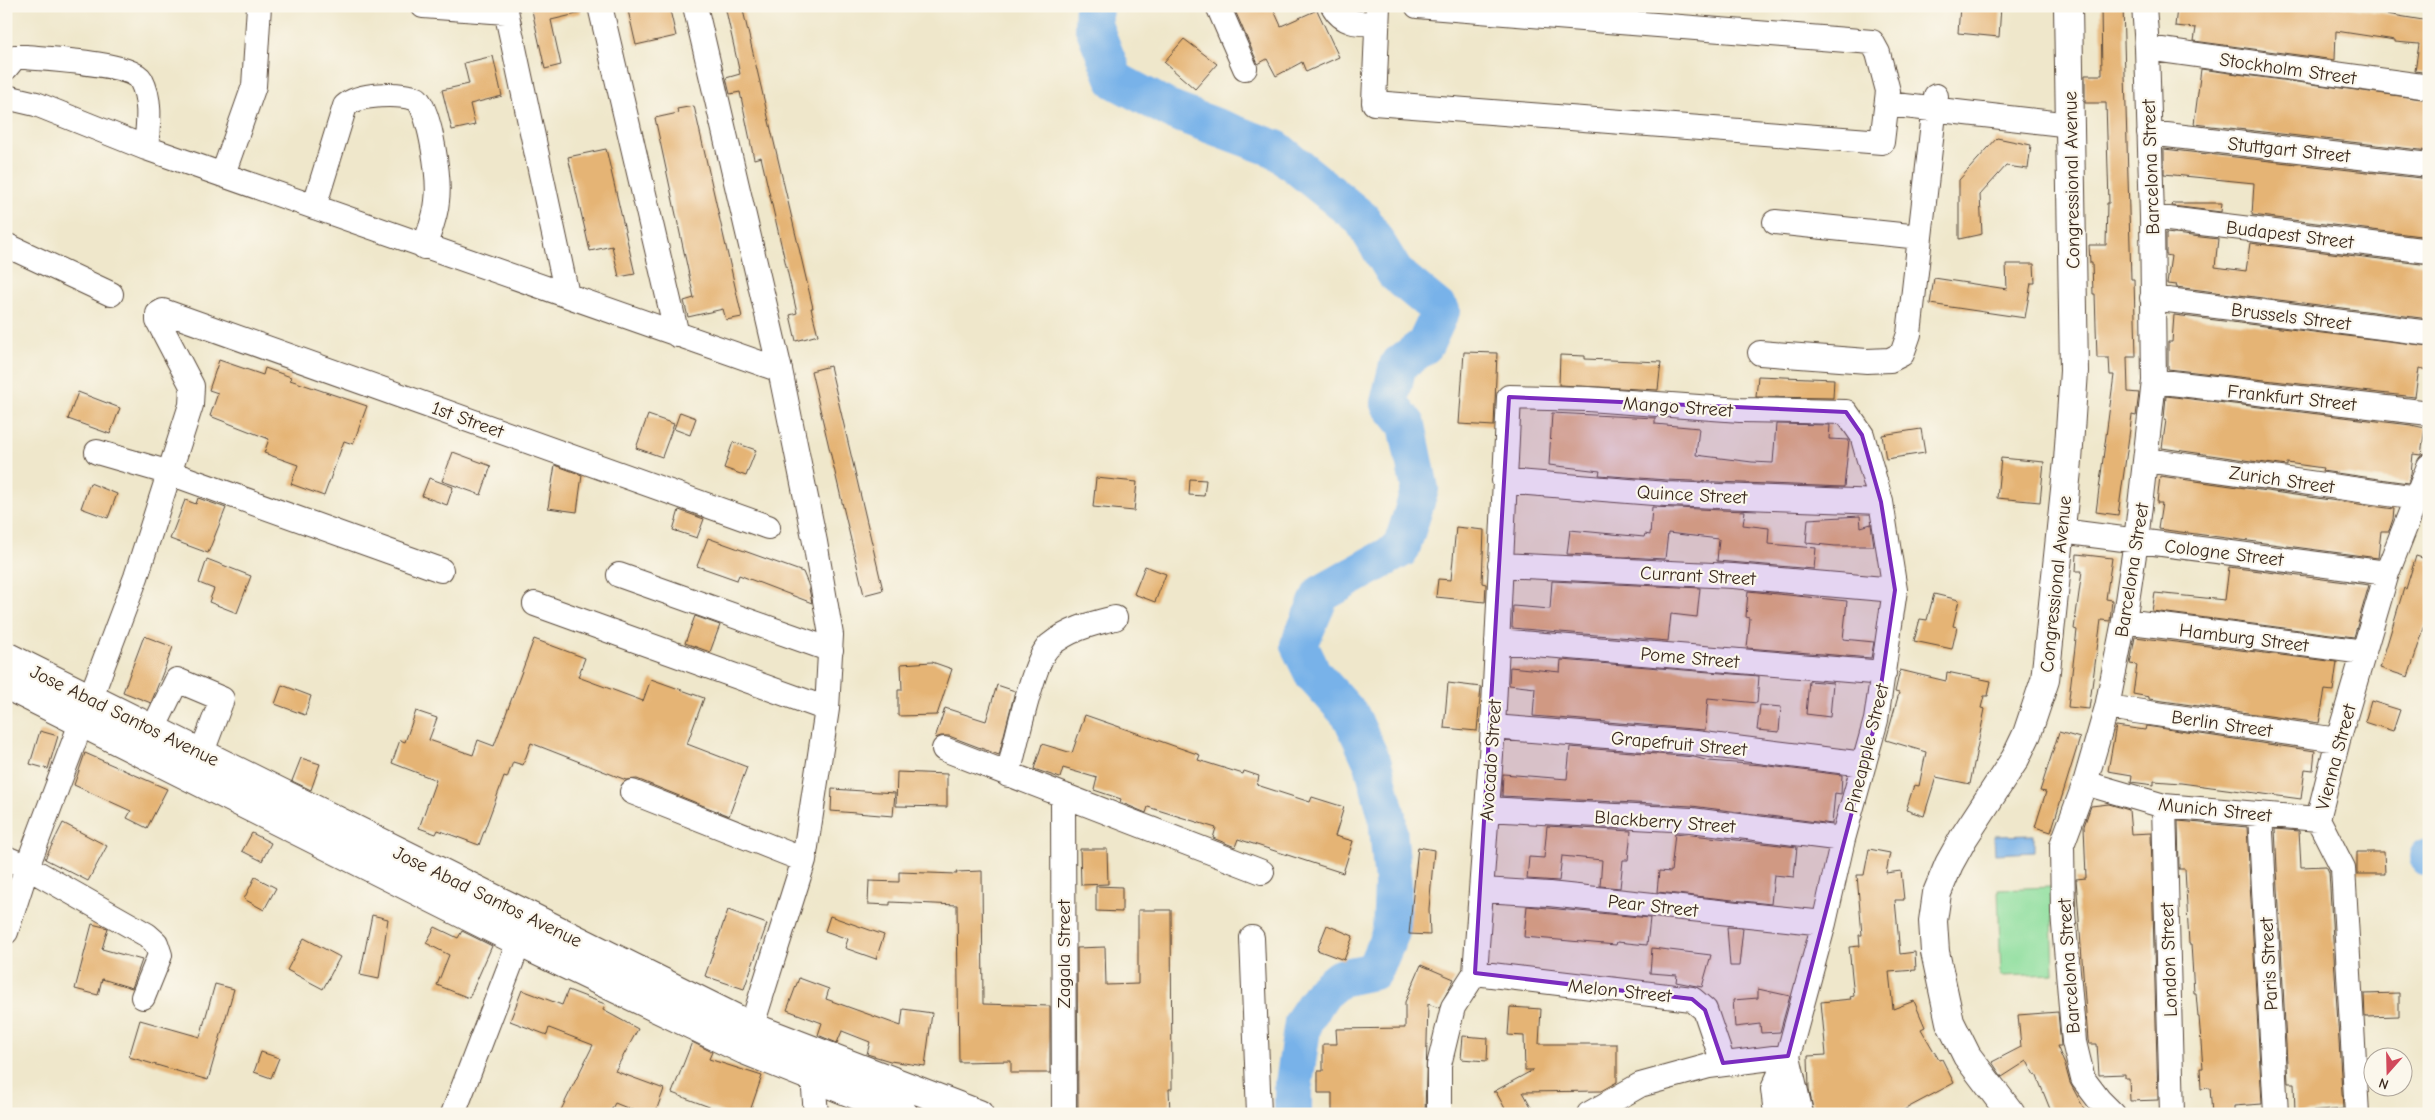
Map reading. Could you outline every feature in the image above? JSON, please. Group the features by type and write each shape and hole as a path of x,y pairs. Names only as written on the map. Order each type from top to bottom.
{"main road":[{"name":"Congressional Avenue","path":"2010,1114 1967,1056 1950,1022 1935,952 1933,921 1937,893 1949,864 1964,837 2015,759 2037,707 2045,680 2061,531 2074,371 2068,6"},
{"name":"Jose Abad Santos Avenue","path":"6,656 202,752 524,929"},
{"name":"Jose Abad Santos Avenue","path":"6,685 82,724 524,929 748,1039 817,1066 978,1114"},
{"name":"Jose Abad Santos Avenue","path":"817,1066 904,1114"}],"street":[{"path":"223,174 254,86 259,6"},
{"path":"423,6 505,9 567,295"},
{"path":"600,6 677,335"},
{"path":"695,6 780,370 815,542 831,635 827,709 804,860 748,1039"},
{"path":"1218,6 1245,68"},
{"path":"1333,6 1343,18 1351,22 1377,15 1374,103 1882,142 1888,98 1878,53 1872,42 1417,6"},
{"name":"Barcelona Street","path":"2113,1114 2098,1100 2083,1079 2074,1042 2063,913 2062,845 2085,783 2107,707 2124,621 2136,541 2154,382 2152,217 2144,6"},
{"name":"Stockholm Street","path":"2147,48 2429,88"},
{"path":"6,68 15,57 26,57 98,64 128,71 140,79 148,100 146,148"},
{"path":"314,207 345,106 358,97 396,96 417,99 425,112 438,171 438,202 424,247"},
{"path":"6,97 36,104 146,148 424,247 780,370"},
{"path":"1888,98 2070,118"},
{"path":"1760,354 1867,361 1890,360 1902,354 1909,334 1935,103"},
{"name":"Stuttgart Street","path":"2149,133 2429,165"},
{"name":"Budapest Street","path":"2152,217 2429,251"},
{"path":"1775,222 1920,238"},
{"path":"6,245 111,294"},
{"name":"Brussels Street","path":"2152,298 2429,334"},
{"name":"1st Street","path":"170,473 191,405 192,386 158,322 158,314 163,311 768,527"},
{"name":"Frankfurt Street","path":"2154,382 2429,413"},
{"name":"Mango Street","path":"1509,397 1588,399 1740,410 1846,412"},
{"name":"Avocado Street","path":"1439,1114 1439,1065 1453,1007 1475,974 1483,890 1493,727 1509,397"},
{"name":"Pineapple Street","path":"1776,1114 1773,1089 1788,1056 1824,923 1843,839 1876,720 1895,590 1881,502 1862,435 1846,412"},
{"path":"97,452 170,473 442,570"},
{"name":"Zurich Street","path":"2146,460 2417,498"},
{"name":"Vienna Street","path":"2357,1114 2343,868 2318,818 2338,740 2387,573 2429,466"},
{"path":"6,932 17,862 82,724 136,577 170,473"},
{"name":"Quince Street","path":"1504,481 1666,494 1881,502"},
{"name":"Cologne Street","path":"2061,531 2387,573"},
{"name":"Currant Street","path":"1500,566 1733,576 1895,590"},
{"path":"619,575 831,650"},
{"path":"535,604 827,709"},
{"path":"1008,774 1038,666 1048,647 1076,627 1116,618"},
{"name":"Hamburg Street","path":"2124,621 2364,652"},
{"name":"Pome Street","path":"1497,641 1884,673"},
{"path":"153,729 177,680 222,699 202,752"},
{"name":"Berlin Street","path":"2107,707 2338,740"},
{"name":"Grapefruit Street","path":"1493,727 1696,744 1864,764"},
{"path":"944,749 1262,872"},
{"name":"Munich Street","path":"2085,783 2164,806 2318,818"},
{"path":"632,792 804,860"},
{"name":"Zagala Street","path":"1063,795 1064,1114"},
{"name":"London Street","path":"2164,806 2172,1114"},
{"name":"Blackberry Street","path":"1487,809 1691,820 1843,839"},
{"name":"Paris Street","path":"2260,814 2276,1114"},
{"path":"17,862 148,935 156,943 160,955 143,997"},
{"name":"Pear Street","path":"1483,890 1549,894 1824,923"},
{"path":"453,1114 524,929"},
{"path":"1252,938 1259,1114"},
{"name":"Melon Street","path":"1475,974 1692,999 1705,1010 1723,1063"},
{"path":"1589,1114 1640,1084 1723,1063 1788,1056"},
{"name":"Pineapple Street","path":"1788,1056 1801,1114"},
{"path":"816,1114 817,1066"}],"highlighted area":[{"path":"1509,397 1846,412 1862,435 1881,502 1895,590 1876,720 1788,1056 1723,1063 1705,1010 1692,999 1475,973"}],"green space":[{"path":"2051,887 2054,974 2001,976 1998,889"}],"water":[{"path":"2034,835 2034,852 1995,854 1994,836"}],"building":[{"path":"531,6 580,6 581,13 551,20 561,65 545,69"},
{"path":"627,6 669,6 676,36 636,45"},
{"path":"725,6 742,6 813,308 811,308 818,335 796,341 790,315 797,313 761,157 754,159 740,92 730,94 726,78 740,74"},
{"path":"1233,6 1272,6 1281,26 1317,10 1339,57 1306,72 1302,62 1276,76 1267,59 1258,64"},
{"path":"1960,6 2001,6 1999,37 1958,33"},
{"path":"2101,6 2123,6 2131,279 2134,279 2136,357 2127,357 2128,392 2139,393 2136,416 2132,415 2118,515 2096,512 2114,375 2110,375 2109,358 2097,358 2095,294 2093,294 2092,263 2090,263 2089,245 2106,245 2107,203 2109,203 2106,103 2085,103 2085,75 2102,75"},
{"path":"2197,6 2338,6 2429,21 2429,73 2415,71 2419,44 2395,42 2395,40 2336,31 2335,60 2194,41 2196,28 2175,26 2177,8 2197,10"},
{"path":"1184,39 1217,64 1195,89 1164,62"},
{"path":"493,56 502,96 470,104 475,125 452,130 442,90 469,84 464,63"},
{"path":"2201,69 2429,100 2429,151 2194,124"},
{"path":"694,106 742,317 726,320 723,309 688,317 684,301 694,298 655,118 678,113 677,109"},
{"path":"1997,138 2031,145 2028,169 2006,166 1980,195 1982,234 1959,239 1959,180"},
{"path":"606,149 635,274 619,277 612,246 590,251 568,157"},
{"path":"2164,149 2429,179 2429,237 2252,215 2254,183 2164,174"},
{"path":"2173,203 2222,203 2221,212 2172,206"},
{"path":"2166,233 2218,239 2215,267 2246,271 2250,243 2429,265 2429,319 2176,287 2177,285 2167,284 2171,256 2166,255"},
{"path":"2006,264 2034,264 2035,283 2031,283 2025,318 1930,304 1934,278 2007,289"},
{"path":"2174,315 2429,346 2429,370 2419,368 2415,397 2168,369 2168,342 2172,342"},
{"path":"1464,352 1497,353 1494,426 1459,424"},
{"path":"1560,355 1585,356 1585,359 1661,362 1658,390 1559,385"},
{"path":"219,360 263,375 265,368 291,377 290,380 367,406 353,444 344,441 324,496 291,484 298,465 264,453 269,439 210,416 218,393 209,390"},
{"path":"830,366 883,590 864,595 811,371"},
{"path":"1758,376 1834,379 1833,398 1756,397"},
{"path":"78,392 120,408 110,434 68,419"},
{"path":"2166,396 2425,428 2421,455 2413,454 2408,483 2322,471 2323,468 2287,463 2287,466 2162,448 2166,420 2164,419"},
{"path":"680,412 696,418 690,435 674,429"},
{"path":"1552,413 1655,418 1655,424 1699,428 1696,455 1773,463 1776,424 1830,425 1829,439 1849,440 1844,487 1667,480 1599,475 1600,471 1549,465"},
{"path":"648,415 674,424 662,457 636,448"},
{"path":"1921,429 1925,453 1886,459 1882,435"},
{"path":"733,442 756,450 746,476 724,468"},
{"path":"453,452 491,466 481,495 442,481"},
{"path":"2001,458 2044,462 2040,502 1997,498"},
{"path":"555,465 582,475 577,512 548,508"},
{"path":"2160,476 2394,509 2393,519 2389,531 2381,531 2378,558 2158,529 2162,503 2157,503"},
{"path":"429,478 453,487 447,505 422,496"},
{"path":"1096,478 1137,482 1134,511 1093,507"},
{"path":"1190,479 1206,480 1204,496 1189,495"},
{"path":"90,483 117,494 108,518 81,508"},
{"path":"198,498 226,508 208,553 170,539 185,500 196,504"},
{"path":"1652,507 1745,511 1743,525 1769,528 1768,544 1816,548 1814,569 1717,561 1719,539 1668,533 1665,559 1567,554 1570,530 1644,537 1645,534 1650,535"},
{"path":"679,510 704,519 697,538 673,530"},
{"path":"1860,516 1861,527 1871,524 1874,546 1835,546 1806,543 1808,519"},
{"path":"1456,527 1484,530 1482,583 1486,584 1485,602 1436,597 1438,579 1451,580"},
{"path":"708,538 803,572 812,603 739,575 737,580 697,566"},
{"path":"2077,554 2112,558 2106,599 2112,600 2110,621 2101,620 2089,709 2068,707 2077,630 2074,629 2082,571 2076,571"},
{"path":"2416,556 2429,560 2429,613 2408,677 2380,668 2404,588 2406,589"},
{"path":"207,559 251,576 237,613 209,602 214,589 199,583"},
{"path":"1145,566 1166,574 1155,602 1134,594"},
{"path":"2229,567 2369,585 2354,637 2152,611 2155,593 2225,600"},
{"path":"1552,581 1700,588 1697,617 1671,614 1668,641 1512,628 1513,606 1550,609"},
{"path":"1748,591 1847,601 1843,639 1874,642 1871,658 1747,648 1750,618 1746,617"},
{"path":"1934,594 1959,600 1953,626 1957,627 1952,649 1914,641 1920,619 1927,620"},
{"path":"695,616 720,625 710,652 685,643"},
{"path":"144,636 173,647 151,703 123,692"},
{"path":"2135,637 2337,662 2333,691 2325,690 2319,723 2149,699 2149,697 2133,694 2137,665 2130,664"},
{"path":"534,639 585,658 578,677 643,701 651,679 704,698 687,744 747,767 729,816 637,779 626,780 531,743 523,765 513,762 507,778 504,777 479,845 438,830 436,834 419,828 436,780 392,763 400,740 405,742 416,711 437,718 429,740 473,755 478,740 494,746"},
{"path":"1561,660 1759,676 1757,703 1708,698 1705,730 1533,716 1535,688 1509,685 1510,667 1560,672"},
{"path":"932,662 952,669 937,715 898,716 898,690 902,690 901,664"},
{"path":"1900,670 1946,681 1947,672 1991,681 1988,696 1984,696 1981,708 1985,709 1970,784 1936,777 1924,816 1906,810 1914,785 1919,786 1926,752 1886,740 1899,693 1895,692"},
{"path":"1809,681 1833,683 1830,717 1806,714"},
{"path":"1448,683 1481,687 1477,731 1444,728"},
{"path":"282,685 311,696 305,715 275,704"},
{"path":"997,685 1015,691 999,755 949,736 935,738 945,708 986,721"},
{"path":"2371,701 2400,710 2393,731 2365,722"},
{"path":"1760,705 1781,707 1779,732 1757,730"},
{"path":"1085,715 1200,755 1198,760 1243,774 1244,771 1259,776 1257,785 1310,802 1312,797 1344,807 1335,836 1353,841 1343,873 1238,839 1235,847 1213,838 1216,828 1148,807 1146,813 1120,802 1121,799 1094,790 1097,778 1063,768 1060,778 1034,769 1042,744 1072,753"},
{"path":"2116,726 2145,730 2146,726 2315,751 2313,770 2305,769 2301,799 2181,783 2154,781 2154,785 2131,782 2132,775 2108,771"},
{"path":"40,731 58,736 48,769 30,764"},
{"path":"2059,732 2080,738 2051,832 2035,827 2046,792 2040,791"},
{"path":"1570,747 1694,757 1709,761 1842,775 1841,794 1835,793 1832,824 1692,806 1502,796 1503,774 1567,779"},
{"path":"85,753 167,789 147,828 127,818 131,811 74,785"},
{"path":"301,758 320,764 311,790 292,781"},
{"path":"897,772 947,774 947,807 896,806"},
{"path":"832,789 895,793 893,816 831,811"},
{"path":"2109,804 2129,810 2131,834 2151,833 2158,1100 2130,1101 2129,1078 2125,1078 2125,1074 2099,1075 2097,1044 2089,1044 2088,1040 2076,879 2086,878 2084,826 2091,806"},
{"path":"2178,821 2247,827 2262,1104 2234,1106 2234,1114 2212,1114 2210,1088 2201,1089 2200,1068 2203,1068 2199,1017 2196,993 2194,993 2191,944 2189,944 2185,869 2179,869"},
{"path":"63,823 107,846 88,881 45,859"},
{"path":"1547,826 1631,831 1628,860 1623,860 1620,888 1600,886 1602,860 1562,856 1559,881 1527,879 1529,857 1544,858"},
{"path":"2275,829 2299,831 2301,867 2326,866 2329,872 2343,1109 2295,1113 2294,1083 2288,1083"},
{"path":"252,833 271,843 262,861 242,851"},
{"path":"1675,833 1797,847 1794,877 1774,875 1771,904 1657,892 1659,871 1671,872"},
{"path":"1418,847 1434,850 1429,909 1430,935 1409,934"},
{"path":"1080,849 1107,849 1108,884 1081,885"},
{"path":"1869,849 1890,853 1886,873 1901,871 1904,900 1895,900 1900,954 1915,952 1916,970 1889,972 1893,1009 1914,1001 1925,1027 1921,1029 1939,1060 1942,1059 1954,1083 1896,1114 1814,1114 1809,1089 1808,1056 1826,1055 1821,1002 1851,999 1850,997 1854,996 1849,947 1860,946 1859,935 1862,935 1857,875 1864,875"},
{"path":"2357,852 2384,852 2385,874 2357,874"},
{"path":"982,871 983,1004 1050,1006 1050,1073 1011,1073 1011,1061 959,1062 957,905 890,902 890,905 868,904 869,881 899,882 899,872 957,874 956,872"},
{"path":"255,877 276,888 264,910 244,899"},
{"path":"1096,886 1122,887 1122,912 1096,911"},
{"path":"1527,906 1650,918 1647,945 1617,942 1616,945 1524,937"},
{"path":"728,910 767,924 744,989 705,976"},
{"path":"1138,910 1171,910 1172,1089 1169,1089 1170,1113 1078,1114 1077,948 1105,947 1106,985 1138,984"},
{"path":"372,915 388,919 379,979 360,975"},
{"path":"830,916 884,935 876,959 845,948 848,939 825,931"},
{"path":"92,924 108,928 102,949 142,960 132,988 102,979 98,995 75,989"},
{"path":"1327,925 1353,936 1344,960 1317,950"},
{"path":"435,927 458,938 462,931 492,946 469,998 437,985 449,955 426,943"},
{"path":"1727,927 1743,928 1739,966 1730,966"},
{"path":"304,938 340,957 323,989 287,970"},
{"path":"1652,948 1711,955 1702,987 1676,982 1677,975 1650,973"},
{"path":"1421,965 1454,979 1439,1008 1428,1004 1425,1114 1332,1114 1332,1093 1318,1093 1318,1071 1323,1071 1323,1044 1337,1044 1336,1029 1405,1028 1405,1002"},
{"path":"799,978 829,989 826,999 901,1026 903,1009 932,1013 925,1066 890,1061 867,1054 870,1042 842,1031 837,1043 818,1035 822,1023 787,1010"},
{"path":"215,984 234,989 208,1080 129,1057 140,1020 200,1037"},
{"path":"1758,989 1790,996 1780,1032 1761,1033 1760,1024 1735,1027 1733,1000 1758,998"},
{"path":"522,990 562,1005 568,990 605,1004 603,1010 638,1029 615,1071 664,1089 655,1114 642,1114 615,1103 609,1114 559,1114 593,1045 549,1028 547,1035 510,1021"},
{"path":"2399,993 2399,1016 2365,1017 2364,994"},
{"path":"1510,1007 1541,1009 1539,1044 1617,1044 1617,1082 1601,1091 1523,1092 1535,1114 1508,1114 1496,1092 1493,1092 1533,1070 1525,1070 1524,1036 1508,1035"},
{"path":"2058,1012 2061,1046 2057,1046 2070,1083 2087,1114 2052,1114 2036,1074 2034,1075 2027,1061 2002,1077 1992,1062 2021,1047 2018,1015"},
{"path":"1463,1036 1488,1038 1487,1061 1461,1059"},
{"path":"692,1042 712,1052 709,1059 762,1076 749,1114 728,1114 672,1093"},
{"path":"261,1052 279,1058 271,1078 254,1072"}],"waterway":[{"path":"1094,6 1093,25 1115,80 1173,111 1276,149 1362,219 1395,273 1441,311 1425,345 1398,365 1389,403 1407,425 1420,489 1401,549 1321,594 1299,645 1313,674 1351,716 1373,764 1387,816 1393,884 1391,932 1374,971 1340,978 1323,992 1303,1022 1293,1090 1293,1114"}]}
